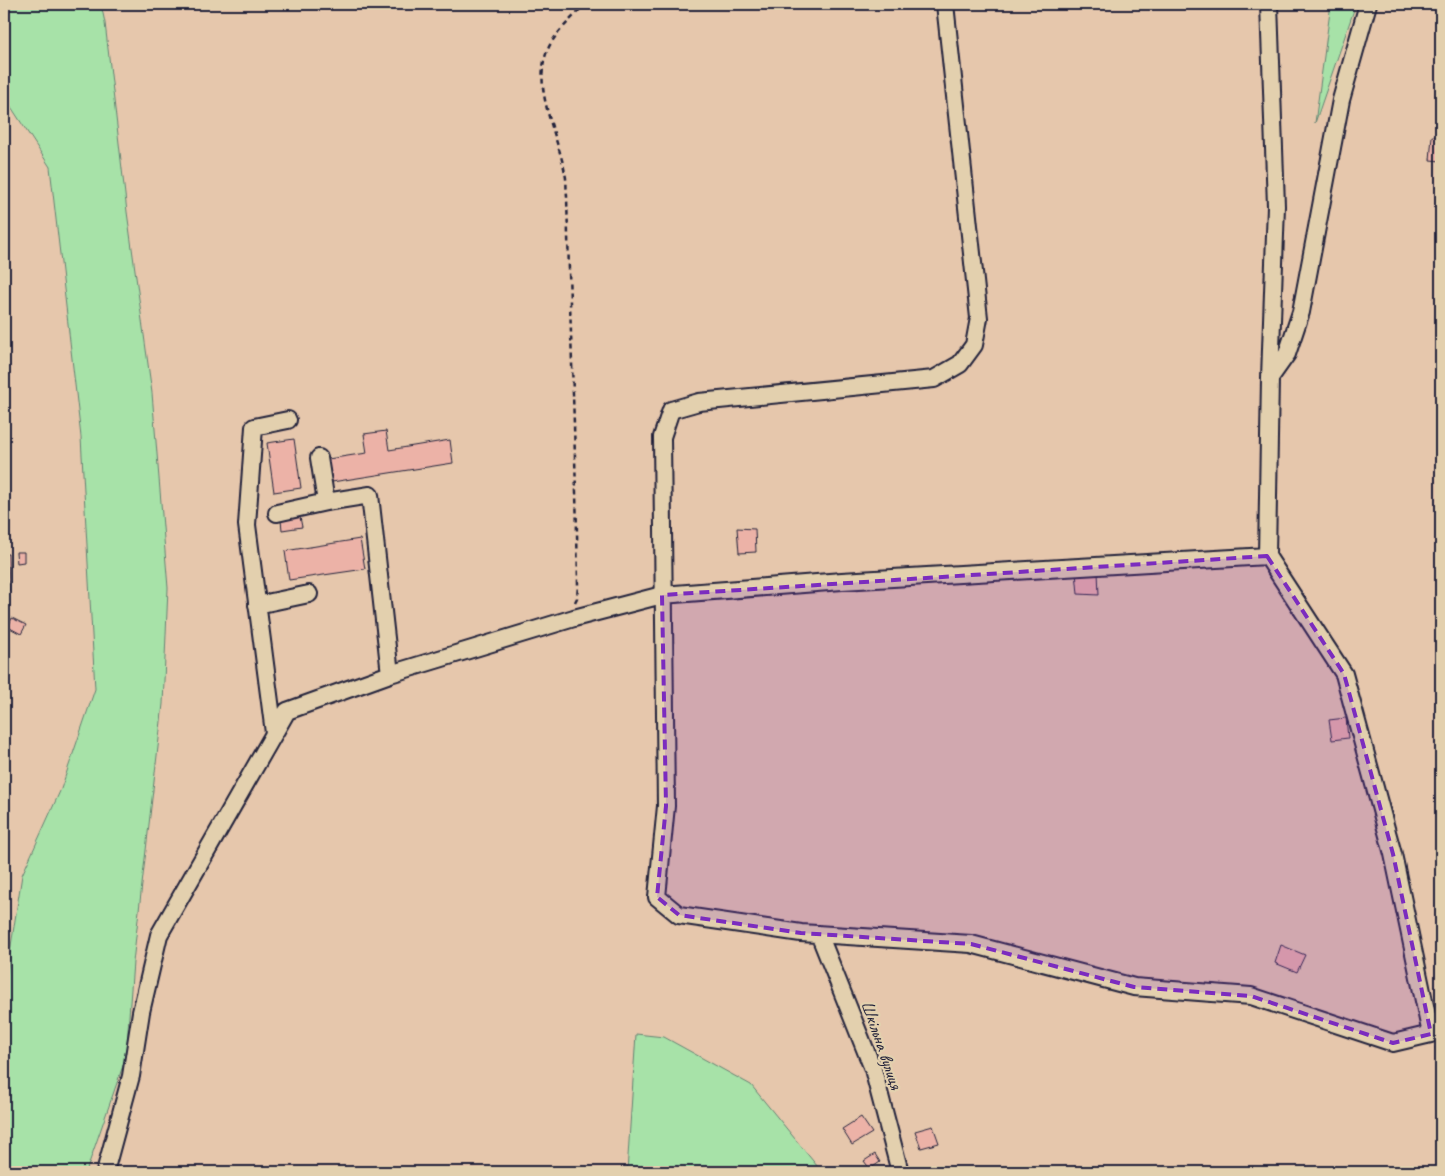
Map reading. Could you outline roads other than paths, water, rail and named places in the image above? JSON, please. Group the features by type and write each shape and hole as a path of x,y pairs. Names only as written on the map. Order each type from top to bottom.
{"street":[{"path":"945,4 979,318 974,345 960,364 934,379 699,402 671,410 662,437 662,595 666,806 657,896 680,915 801,933 971,944 1134,987 1251,996 1393,1044 1431,1034 1393,854 1344,674 1267,556 1270,378 1276,206 1269,4"},
{"path":"1270,378 1287,354 1301,312 1341,100 1368,4"},
{"path":"274,733 247,525 254,428 288,420"},
{"path":"319,458 326,502"},
{"path":"277,513 370,495 390,674"},
{"path":"105,1172 131,1076 141,1012 159,935 287,711 390,674 565,621 662,595 842,581 1267,556"},
{"path":"257,606 309,594"},
{"name":"Шкільна вулиця","path":"819,934 873,1069 900,1172"}]}
